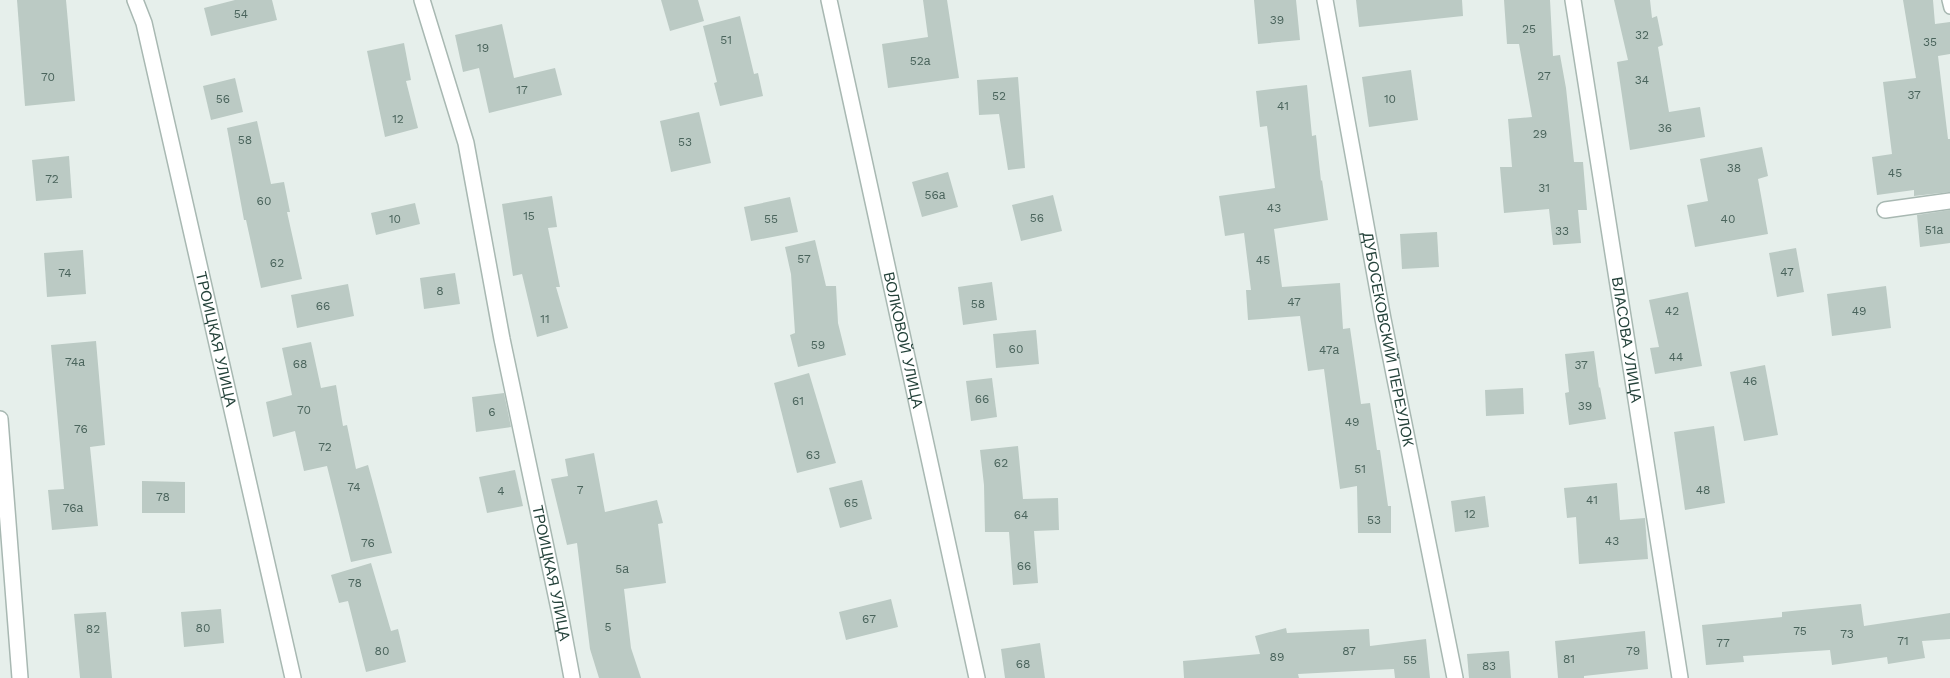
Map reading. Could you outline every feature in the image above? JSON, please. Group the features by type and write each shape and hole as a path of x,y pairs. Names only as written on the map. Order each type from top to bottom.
{"street":[{"name":"ТРОИЦКАЯ УЛИЦА","path":"135,0 144,24 293,678"},
{"name":"ТРОИЦКАЯ УЛИЦА","path":"422,0 466,143 502,339 572,678"},
{"name":"ВОЛКОВОЙ УЛИЦА","path":"829,0 977,678"},
{"name":"ДУБОСЕКОВСКИЙ ПЕРЕУЛОК","path":"1325,0 1383,319 1455,678"},
{"name":"ВЛАСОВА УЛИЦА","path":"1573,0 1680,678"},
{"path":"1885,210 1950,201"},
{"path":"0,419 20,678"}],"lane":[{"path":"1948,0 1950,8"}],"building":[{"path":"17,0 66,0 75,101 25,106"},
{"path":"235,0 272,0 277,20 211,36 204,8"},
{"path":"661,0 698,0 704,21 670,31"},
{"path":"923,0 947,0 959,78 888,88 882,44 928,37"},
{"path":"1254,0 1296,0 1300,40 1258,44"},
{"path":"1356,0 1462,0 1463,16 1359,27"},
{"path":"1504,0 1550,0 1553,56 1560,55 1566,88 1574,162 1583,162 1587,210 1578,210 1581,243 1553,245 1549,209 1504,213 1500,167 1512,167 1508,119 1532,117 1519,44 1507,44"},
{"path":"1614,0 1650,0 1652,18 1657,16 1663,45 1658,47 1669,112 1700,107 1705,137 1630,150 1617,62 1628,60"},
{"path":"1903,0 1933,0 1935,24 1950,22 1950,54 1938,56 1948,139 1950,139 1950,192 1914,196 1914,190 1877,195 1872,157 1892,154 1883,82 1916,78"},
{"path":"740,16 754,74 758,73 763,96 720,106 714,83 717,82 703,26"},
{"path":"502,24 514,78 555,68 562,95 489,113 479,68 463,72 455,35"},
{"path":"404,43 411,80 406,81 418,128 385,137 367,51"},
{"path":"1411,70 1418,120 1369,127 1362,77"},
{"path":"1018,77 1025,168 1008,170 999,114 979,115 977,80"},
{"path":"235,78 243,112 211,120 203,86"},
{"path":"1307,85 1312,136 1316,135 1328,220 1274,229 1282,287 1340,283 1343,329 1350,328 1361,404 1370,403 1377,450 1380,450 1388,506 1391,506 1391,533 1358,533 1357,486 1340,489 1324,369 1308,371 1300,316 1248,320 1246,290 1251,290 1244,233 1225,236 1219,196 1275,188 1267,126 1260,127 1256,91"},
{"path":"699,112 711,163 671,172 660,121"},
{"path":"257,121 271,184 284,182 290,212 287,212 302,279 261,288 246,220 244,220 227,128"},
{"path":"1762,147 1768,176 1758,179 1768,234 1695,247 1687,205 1708,201 1700,159"},
{"path":"69,156 72,198 36,201 32,160"},
{"path":"948,172 958,207 922,217 912,182"},
{"path":"1053,195 1062,231 1021,241 1012,205"},
{"path":"552,196 557,227 548,228 560,287 556,287 568,328 537,337 522,274 513,276 502,204"},
{"path":"790,197 798,232 751,241 744,207"},
{"path":"415,203 420,224 376,235 371,213"},
{"path":"1950,210 1950,243 1920,247 1917,215"},
{"path":"1437,232 1439,267 1402,269 1400,234"},
{"path":"815,240 826,286 836,286 838,323 846,355 798,367 790,335 795,333 791,274 785,247"},
{"path":"1796,248 1804,292 1777,297 1769,253"},
{"path":"83,250 86,294 47,297 44,253"},
{"path":"455,273 460,304 424,309 420,278"},
{"path":"992,282 997,320 963,325 958,287"},
{"path":"348,284 354,316 297,328 291,295"},
{"path":"1886,286 1891,328 1832,336 1827,294"},
{"path":"1688,292 1702,366 1655,374 1650,348 1659,347 1649,300"},
{"path":"1036,330 1039,364 996,368 993,334"},
{"path":"96,341 105,445 90,447 98,526 52,530 48,490 64,489 51,345"},
{"path":"311,342 321,388 336,385 343,426 347,425 356,469 368,465 392,553 351,562 327,466 304,471 295,431 273,437 266,402 292,395 282,348"},
{"path":"1594,351 1599,388 1606,419 1569,425 1565,393 1569,392 1565,354"},
{"path":"1765,365 1778,435 1744,441 1730,372"},
{"path":"809,373 836,463 797,473 774,383"},
{"path":"992,378 997,417 971,421 966,381"},
{"path":"1523,388 1524,414 1486,416 1485,390"},
{"path":"504,393 511,427 476,432 472,397"},
{"path":"1714,426 1725,503 1685,510 1674,432"},
{"path":"1018,446 1023,499 1058,498 1059,530 1034,531 1038,583 1013,585 1009,532 985,532 984,485 980,450"},
{"path":"594,453 605,512 657,500 663,523 658,524 666,583 624,589 631,648 641,678 599,678 590,649 577,543 567,545 551,479 568,476 565,459"},
{"path":"515,470 523,506 487,513 479,477"},
{"path":"862,480 872,519 840,528 829,488"},
{"path":"142,481 185,482 185,513 142,513"},
{"path":"1617,483 1620,520 1645,518 1648,559 1579,564 1576,517 1567,518 1564,488"},
{"path":"1485,496 1489,527 1455,532 1451,501"},
{"path":"371,563 391,631 398,629 406,662 366,672 348,601 339,603 331,575"},
{"path":"891,599 898,627 846,640 839,612"},
{"path":"1861,604 1864,626 1950,613 1950,639 1922,641 1925,658 1888,664 1887,657 1832,665 1830,650 1743,656 1744,662 1706,665 1702,625 1782,617 1782,612"},
{"path":"221,609 224,643 184,647 181,612"},
{"path":"106,612 112,678 80,678 74,614"},
{"path":"1286,628 1287,633 1369,629 1370,646 1426,639 1430,678 1395,678 1394,669 1298,674 1299,678 1184,678 1183,661 1260,654 1255,636"},
{"path":"1645,631 1648,669 1584,676 1584,678 1558,678 1555,641"},
{"path":"1040,643 1045,678 1005,678 1001,649"},
{"path":"1509,651 1511,678 1469,678 1467,654"}]}
